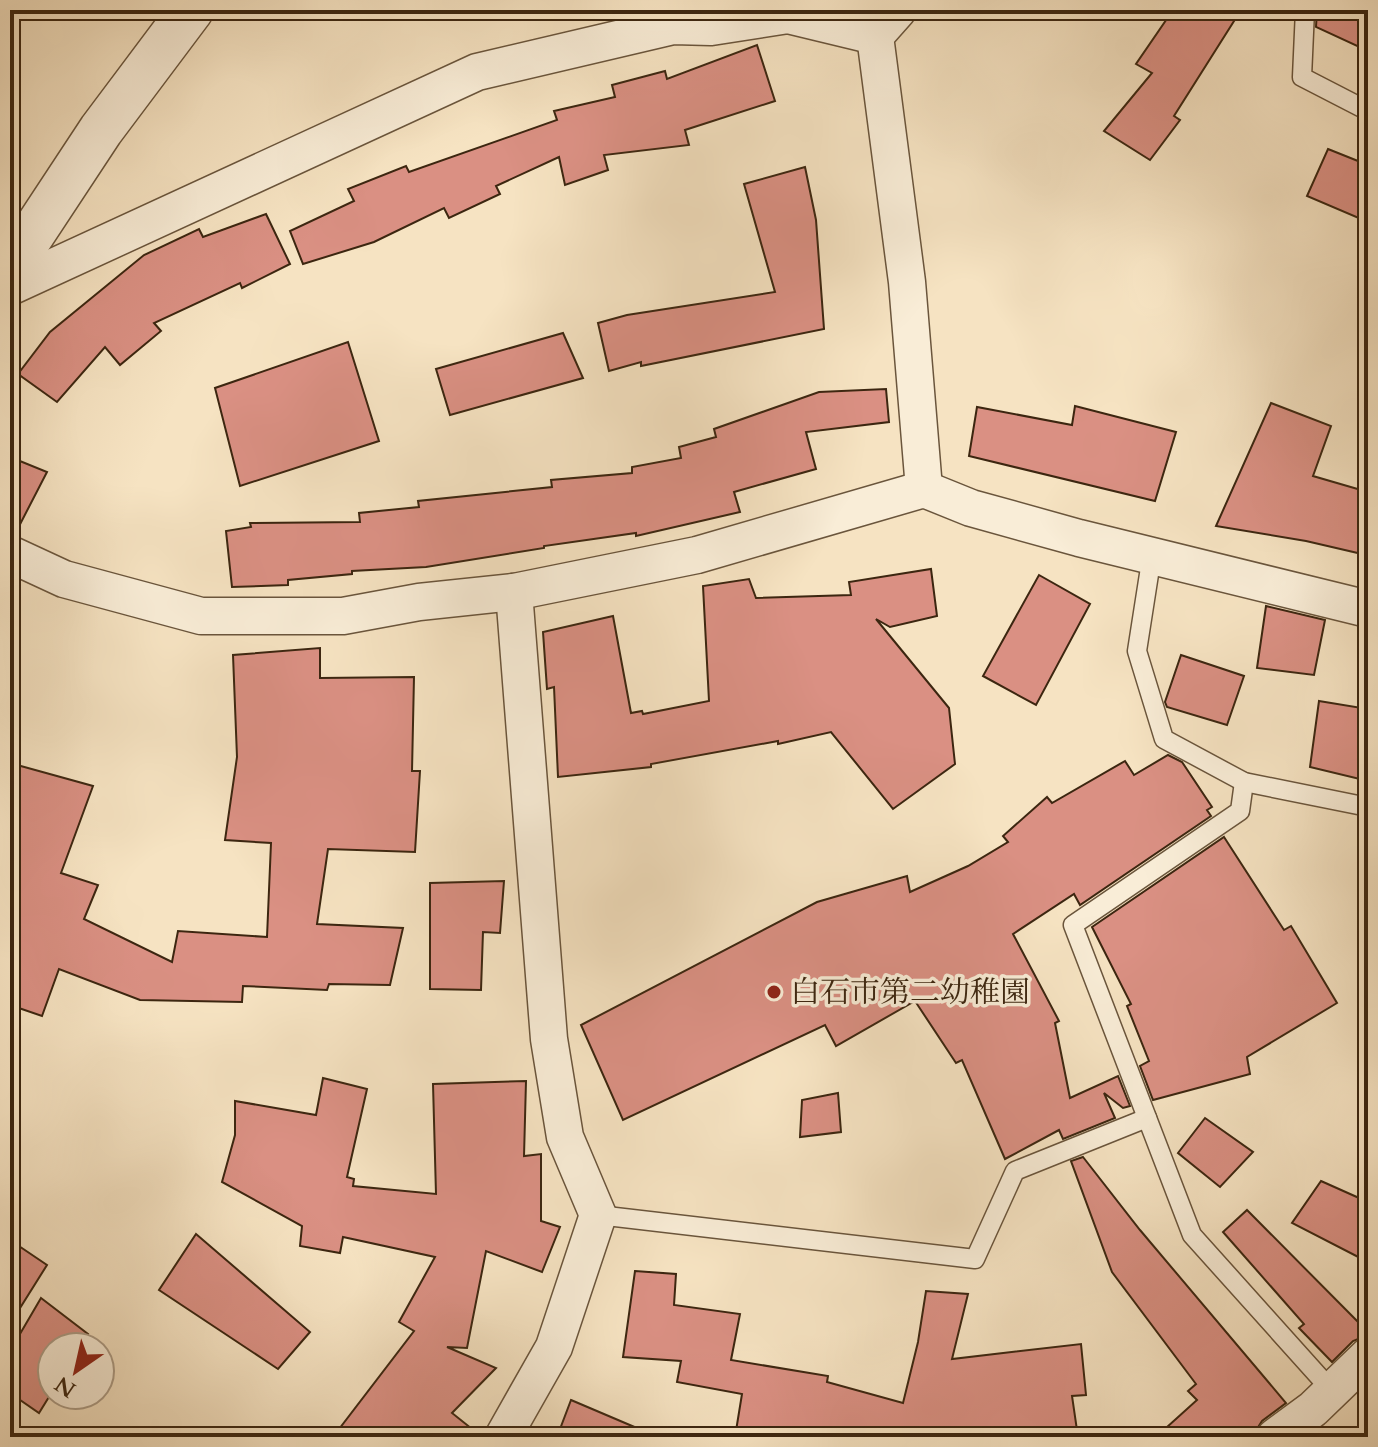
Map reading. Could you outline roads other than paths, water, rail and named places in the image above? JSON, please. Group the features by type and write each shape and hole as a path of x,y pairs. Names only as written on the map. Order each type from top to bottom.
{"street":[{"path":"10,268 101,130 191,10"},
{"path":"10,287 477,72 715,19 788,15 886,23 924,489"},
{"path":"10,554 64,579 201,616 343,616 419,602 514,592 697,555 924,489 971,508 1368,609"},
{"path":"503,1437 554,1347 598,1215 565,1137 549,1039 514,592"},
{"path":"1275,1437 1332,1391 1368,1356"}],"lane":[{"path":"1305,10 1302,77 1368,111"},
{"path":"1152,555 1137,651 1164,739 1244,782 1368,807"},
{"path":"1244,782 1240,811 1073,925 1192,1235 1332,1391"},
{"path":"598,1215 975,1259 1015,1171 1147,1118"}],"place":[{"name":"白石市第二幼稚園","path":"774,992"}]}
